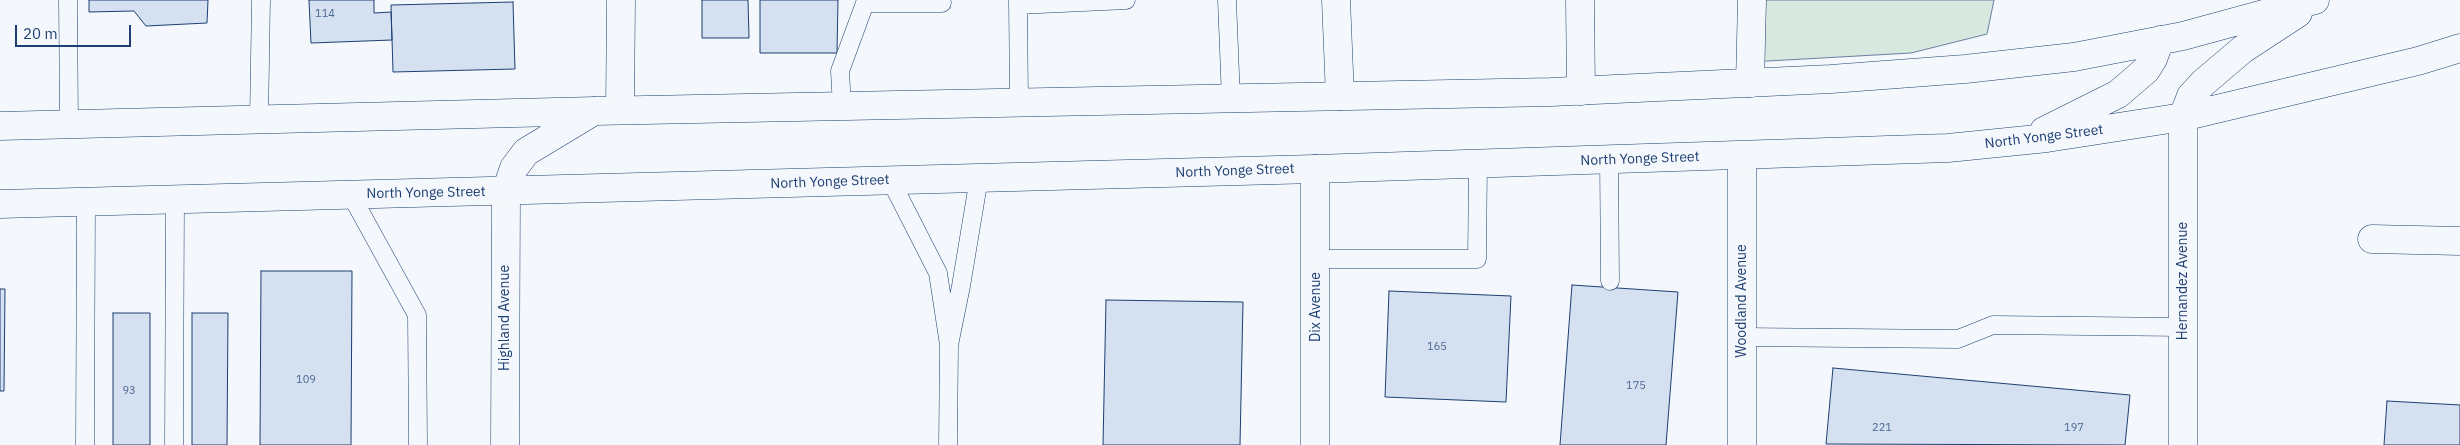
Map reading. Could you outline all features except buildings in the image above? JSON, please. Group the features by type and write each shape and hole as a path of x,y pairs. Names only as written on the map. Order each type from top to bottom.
{"main road":[{"path":"608,111 621,0"},
{"path":"1336,0 1340,96"},
{"path":"1580,0 1581,91"},
{"path":"1750,83 1752,0"},
{"path":"0,126 608,111 1581,91 1750,83 1964,69 2074,56 2183,36 2316,0"},
{"path":"2183,117 2191,96 2203,83 2243,49 2316,0"},
{"path":"2027,140 2118,94 2146,70 2153,59 2160,40"},
{"name":"North Yonge Street","path":"0,204 1742,157 1948,148 2027,140 2183,117 2418,61 2460,48"},
{"name":"Highland Avenue","path":"505,445 506,191 514,168 526,152 608,111"},
{"name":"Hernandez Avenue","path":"2183,117 2183,445"},
{"name":"Woodland Avenue","path":"1742,157 1742,445"},
{"name":"Dix Avenue","path":"1315,169 1315,445"},
{"path":"2372,239 2460,240"}],"lane":[{"path":"68,0 69,124"},
{"path":"259,119 261,0"},
{"path":"1019,102 1018,2 1126,0"},
{"path":"1227,0 1231,99"},
{"path":"842,106 840,71 866,3 942,3"},
{"path":"1609,160 1610,281"},
{"path":"1316,259 1477,260 1478,164"},
{"path":"948,345 961,286 979,178"},
{"path":"891,181 938,273 948,345 948,445"},
{"path":"352,195 417,315 418,445"},
{"path":"174,445 175,199"},
{"path":"85,445 86,203"},
{"path":"1742,337 1958,339 1993,325 2183,327"}],"shaded area":[{"path":"1752,0 1994,0 1987,34 1911,53 1750,62"}]}
